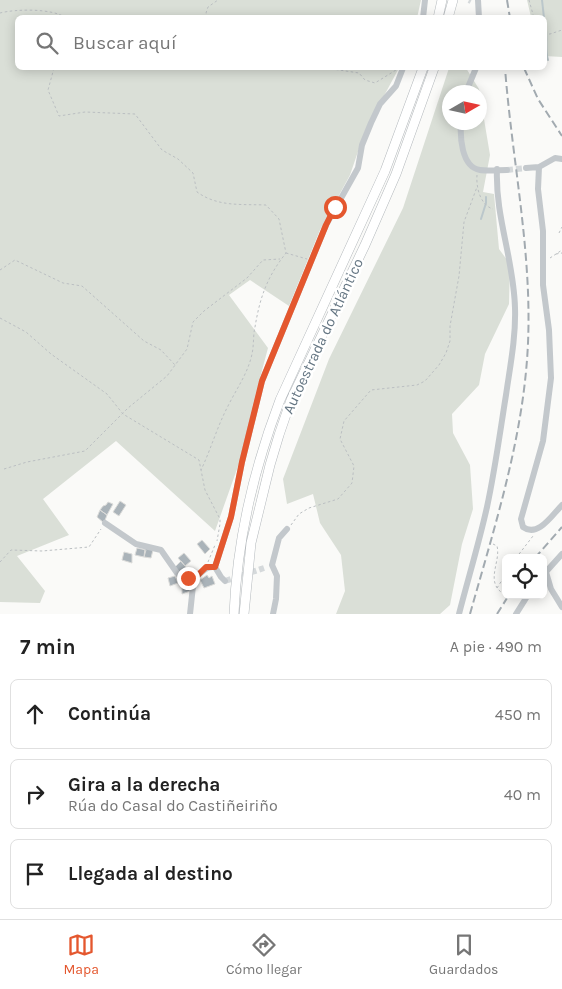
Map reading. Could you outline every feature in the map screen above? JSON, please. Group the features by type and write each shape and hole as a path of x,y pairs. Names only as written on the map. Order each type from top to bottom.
{"highway":[{"path":"439,15 442,0"},
{"path":"449,15 453,0"},
{"name":"Autoestrada do Atlántico","path":"234,614 241,545 248,501 267,434 280,400 385,171 422,70"},
{"name":"Autoestrada do Atlántico","path":"244,614 252,543 278,435 291,400 365,245 396,174 433,70"}],"street":[{"path":"423,15 425,0"},
{"path":"476,1 478,15"},
{"path":"226,580 221,577 215,567 231,517 262,381 332,213 358,168 362,145 371,123 380,104 396,86 400,70"},
{"path":"469,85 475,70"},
{"path":"460,130 466,158 470,164 478,170 507,170"},
{"path":"526,168 540,167 555,158 562,159"},
{"path":"540,167 538,189 543,231 543,285 549,330 550,393 543,441 521,519 525,529 533,531 538,529 562,505"},
{"path":"459,614 487,507 504,406 514,328 514,282 496,193 496,169"},
{"path":"105,523 136,544 161,550 182,578 197,576"},
{"path":"274,614 277,576 272,565 279,538 287,529"},
{"path":"547,572 562,554"},
{"path":"264,568 272,565"},
{"path":"190,614 197,576 206,567 215,567"},
{"path":"547,579 562,608"},
{"path":"516,614 525,599"}],"path":[{"path":"207,15 208,7 218,0"},
{"path":"529,0 533,15"},
{"path":"0,13 40,10 59,15"},
{"path":"547,34 562,30"},
{"path":"53,70 48,90 59,116 85,112 135,114 162,150 178,159 194,173 197,192 202,196 208,200 221,203 266,205 279,219 286,253"},
{"path":"339,70 359,73 365,80 375,83 398,70"},
{"path":"287,529 299,514 320,504 338,499 352,484 354,466 340,439 344,421 371,390 417,385 425,381 446,353 450,341 450,326 459,276 464,222 477,187 478,170"},
{"path":"477,187 484,203 488,207"},
{"path":"559,233 562,227"},
{"path":"543,263 562,250"},
{"path":"201,470 212,446 215,434 228,405 244,377 253,353 254,328 267,280 286,253"},
{"path":"286,253 311,261"},
{"path":"556,254 562,253"},
{"path":"4,469 27,462 86,451 128,408 167,376 186,349 193,322 204,311 247,278 263,260 281,259"},
{"path":"0,270 16,260 63,283 82,286 144,341 161,350 175,365"},
{"path":"0,318 26,332 51,354 107,394 123,414 194,455 199,460 205,490 215,507 220,524 206,567"},
{"path":"0,562 11,550 42,551 89,547 105,523"},
{"path":"519,554 538,529"},
{"path":"494,544 497,546 498,551 494,579 497,588 501,592"},
{"path":"497,588 502,580"}],"shaded area":[{"path":"0,0 421,0 418,15 15,15 15,70 398,70 365,131 350,175 320,230 289,306 250,280 229,295 268,348 242,455 215,531 116,441 43,499 69,535 17,556 45,591 40,603 0,602"},
{"path":"527,0 562,0 562,57 547,56 547,15 531,15"},
{"path":"448,70 467,70 477,85 443,85"},
{"path":"442,89 442,130 486,130 490,155 483,192 494,194 499,249 510,264 509,304 485,354 479,385 452,414 453,433 470,465 473,509 462,544 450,605 440,614 336,614 345,591 341,555 320,523 313,494 287,504 283,479 329,359 403,208"}],"building":[{"path":"120,501 126,505 119,516 113,512"},
{"path":"108,502 113,504 107,515 100,510"},
{"path":"100,510 107,515 104,523 97,517"},
{"path":"202,540 210,549 205,554 197,544"},
{"path":"137,548 146,550 144,557 135,555"},
{"path":"145,548 153,550 151,558 144,557"},
{"path":"124,552 132,554 132,563 122,560"},
{"path":"184,553 191,561 185,566 178,558"},
{"path":"181,561 186,567 180,573 175,567"},
{"path":"207,575 209,578 212,576 215,584 204,588 200,580"},
{"path":"175,576 178,583 170,586 168,578"},
{"path":"188,585 190,591 182,594 182,587"}],"waterway":[{"path":"542,0 544,15"},
{"path":"547,55 548,60"},
{"path":"481,219 486,197"}],"tunnel":[{"path":"507,170 526,168"},
{"path":"225,581 264,568"}],"railway":[{"path":"507,0 510,15"},
{"path":"470,614 507,480 521,412 528,343 527,274 505,70"},
{"path":"525,70 538,99 562,136"},
{"path":"538,554 562,527"},
{"path":"497,614 506,599"}],"route":[{"path":"188,578 197,576 206,567 215,567 231,517 262,381 335,207"}]}
